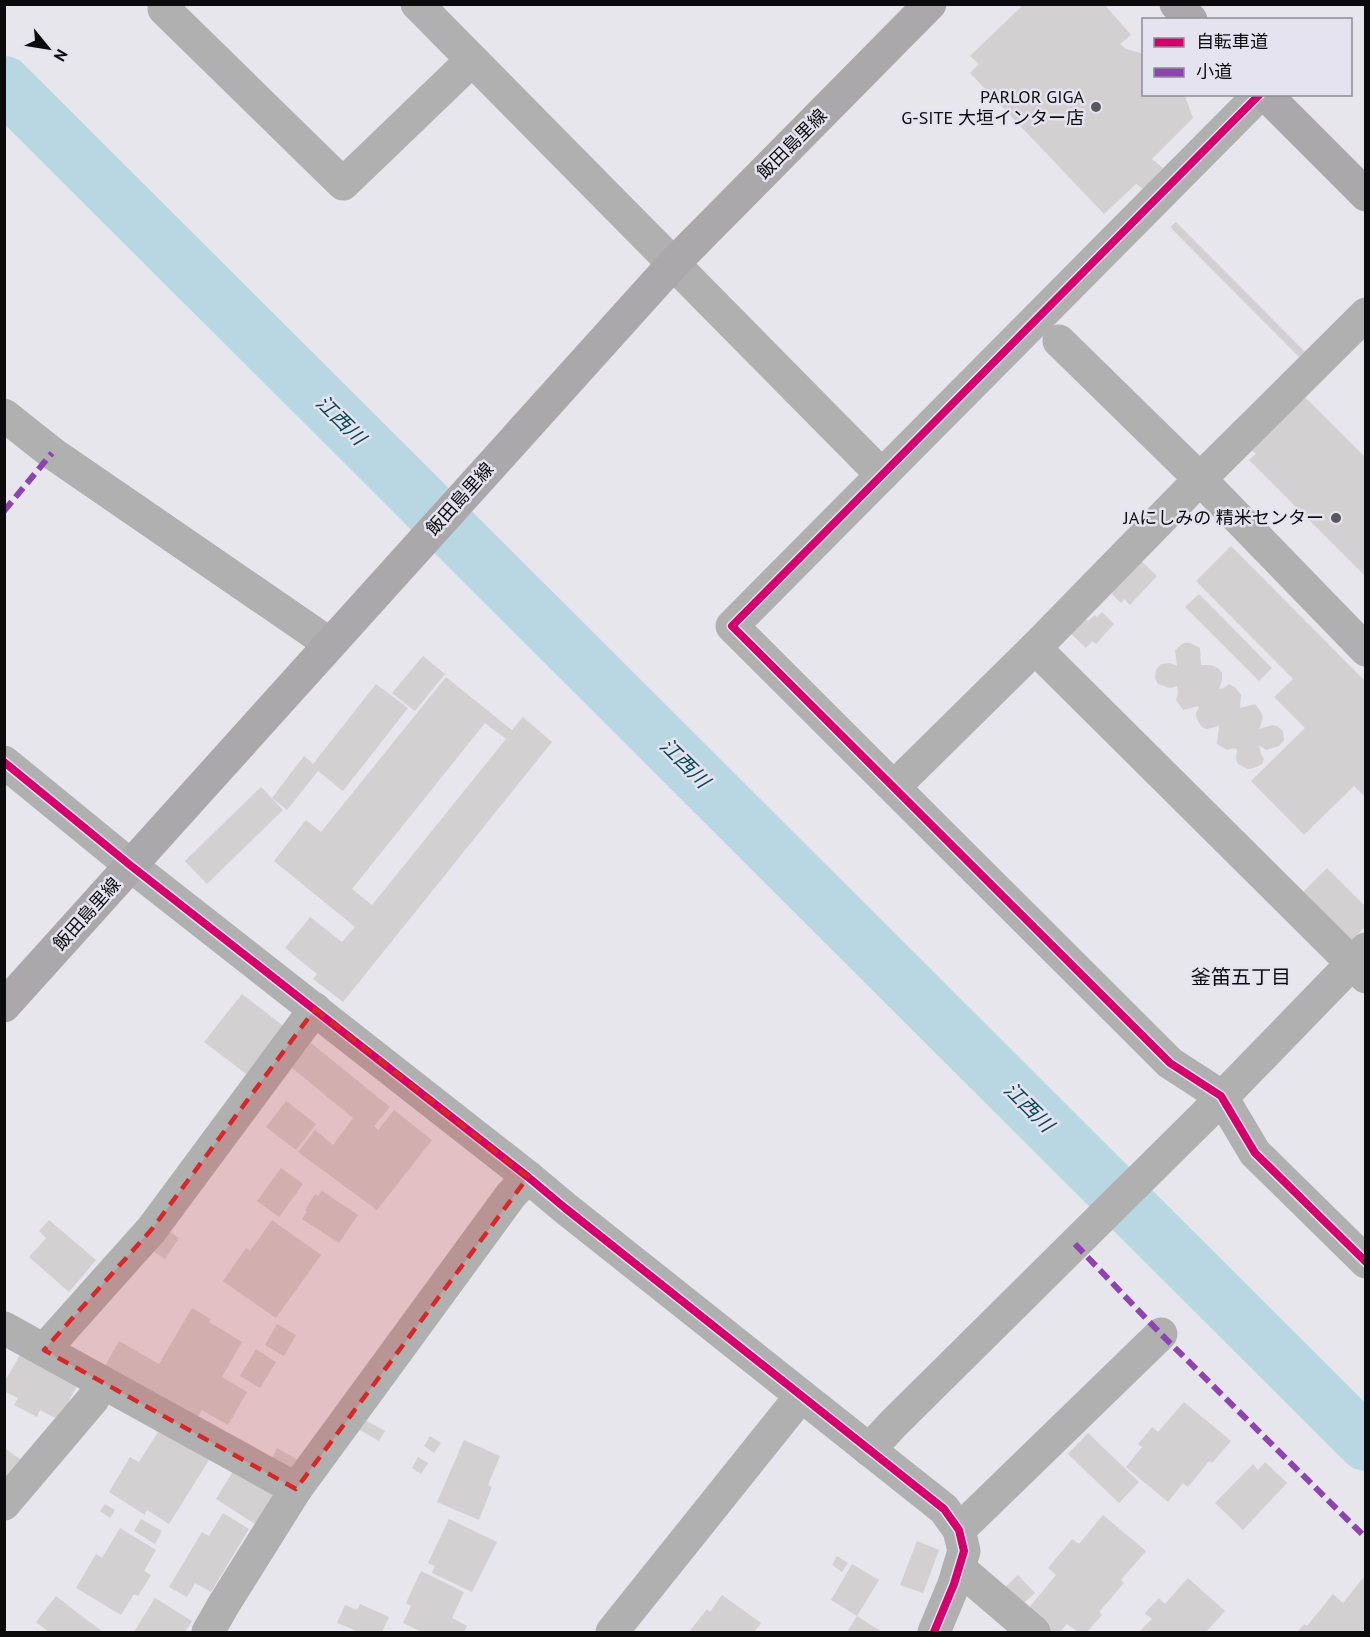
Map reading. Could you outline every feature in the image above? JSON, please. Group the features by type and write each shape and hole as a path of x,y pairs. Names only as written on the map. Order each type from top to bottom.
{"main road":[{"name":"飯田島里線","path":"4,1006 673,264 930,4"},
{"path":"1176,4 1189,18"},
{"path":"1267,96 1365,195"}],"street":[{"path":"417,4 882,475"},
{"path":"164,6 343,184 472,60"},
{"path":"1258,96 732,626 1213,1106 1255,1153 1365,1262"},
{"path":"894,787 1035,648 1365,314"},
{"path":"1059,341 1200,479 1365,650"},
{"path":"4,415 52,453 330,644"},
{"path":"869,1450 1213,1106 1361,963 1035,648"},
{"path":"4,762 130,865 528,1177 944,1509 959,1530 964,1551 954,1584 934,1632"},
{"path":"44,1350 152,1229 315,1009"},
{"path":"208,1632 296,1489 511,1195 528,1177"},
{"path":"4,1328 296,1489"},
{"path":"959,1530 1161,1334"},
{"path":"4,1504 93,1399 102,1382"},
{"path":"612,1632 801,1396"},
{"path":"958,1568 1034,1632"}],"highlighted area":[{"path":"315,1009 528,1177 296,1489 44,1350 152,1229"}],"building":[{"name":"PARLOR GIGA G-SITE 大垣インター店","path":"1023,5 1105,5 1131,35 1120,44 1126,49 1142,53 1142,96 1185,96 1193,118 1152,159 1163,168 1143,189 1136,184 1104,214 970,73 979,64 970,56"},
{"path":"1176,222 1307,354 1301,359 1170,227"},
{"name":"JAにしみの 精米センター","path":"1302,394 1366,458 1366,577 1249,460 1256,454 1249,447"},
{"path":"1231,546 1366,682 1366,798 1354,786 1304,835 1251,781 1305,728 1274,697 1293,679 1196,581"},
{"path":"1139,559 1157,576 1130,605 1124,599 1121,603 1109,591"},
{"path":"1199,594 1272,668 1259,681 1185,607"},
{"path":"1102,612 1114,624 1096,644 1092,641 1086,648 1069,632 1083,616 1088,621"},
{"path":"1184,643 1200,648 1201,665 1218,668 1222,673 1219,689 1229,684 1235,687 1241,695 1240,708 1255,704 1263,718 1259,729 1272,725 1283,731 1284,740 1279,746 1266,750 1259,745 1264,759 1262,764 1248,769 1238,764 1237,749 1227,750 1217,744 1219,725 1206,729 1202,727 1196,714 1199,706 1183,710 1176,700 1177,686 1170,688 1158,684 1155,678 1156,670 1161,664 1170,663 1177,666 1175,650"},
{"path":"423,656 445,674 415,711 392,693"},
{"path":"446,677 512,730 523,717 552,742 343,1002 313,979 317,974 285,948 310,917 342,942 355,927 274,861 306,820 321,832","holes":["485,723 506,739 372,905 352,889"]},
{"path":"376,684 408,708 343,791 318,771 287,810 272,798 304,756 313,764"},
{"path":"261,787 283,810 207,884 185,861"},
{"path":"1327,868 1366,907 1366,926 1348,944 1300,895"},
{"path":"242,994 286,1028 249,1076 204,1042"},
{"path":"311,1043 390,1107 374,1126 378,1130 394,1110 432,1140 377,1210 298,1152 315,1130 333,1145 353,1118 291,1067"},
{"path":"286,1101 316,1124 296,1150 266,1127"},
{"path":"281,1168 303,1184 279,1217 257,1201"},
{"path":"322,1191 358,1215 339,1243 302,1219 315,1194 318,1196"},
{"path":"49,1220 96,1260 69,1292 29,1257 46,1238 39,1231"},
{"path":"272,1220 321,1255 276,1318 223,1281 246,1248 250,1251"},
{"path":"161,1226 179,1238 165,1259 147,1247"},
{"path":"192,1308 211,1319 209,1322 242,1342 222,1377 247,1392 228,1425 202,1410 197,1419 105,1366 119,1341 159,1364"},
{"path":"277,1324 296,1335 284,1356 265,1345"},
{"path":"256,1349 276,1362 260,1388 240,1376"},
{"path":"21,1353 78,1384 59,1420 40,1410 37,1417 14,1405 18,1398 4,1391 4,1383"},
{"path":"1184,1402 1231,1441 1212,1463 1209,1461 1188,1487 1183,1483 1168,1502 1126,1467 1142,1447 1138,1444 1152,1427 1158,1432"},
{"path":"363,1419 385,1431 379,1441 358,1429"},
{"path":"160,1429 209,1460 169,1524 147,1510 145,1515 109,1492 130,1457 139,1462"},
{"path":"1088,1433 1139,1482 1119,1503 1068,1454"},
{"path":"430,1436 441,1443 434,1453 424,1446"},
{"path":"464,1440 500,1456 488,1485 492,1487 479,1520 437,1502"},
{"path":"4,1448 20,1459 4,1481"},
{"path":"277,1448 300,1461 294,1472 271,1460"},
{"path":"418,1457 428,1463 421,1474 412,1468"},
{"path":"1265,1462 1287,1483 1243,1530 1215,1503 1253,1464 1258,1470"},
{"path":"235,1468 280,1496 260,1527 216,1499"},
{"path":"105,1504 115,1510 110,1518 100,1511"},
{"path":"223,1513 249,1529 211,1592 195,1583 187,1597 169,1587 202,1532 209,1536"},
{"path":"1103,1515 1146,1551 1121,1580 1124,1583 1099,1612 1102,1615 1087,1632 1078,1632 1067,1624 1060,1632 1045,1632 1023,1615 1056,1575 1048,1568 1072,1539 1079,1544"},
{"path":"141,1519 162,1531 155,1544 134,1531"},
{"path":"449,1519 497,1542 472,1592 432,1573 435,1566 428,1563"},
{"path":"120,1528 156,1550 144,1571 151,1575 138,1596 134,1594 121,1615 76,1588 96,1554 102,1558"},
{"path":"917,1541 939,1550 923,1593 900,1585"},
{"path":"837,1556 848,1563 842,1572 832,1565"},
{"path":"852,1564 879,1580 857,1616 831,1600"},
{"path":"421,1571 464,1592 452,1618 467,1626 464,1632 422,1632 403,1623 411,1606 406,1603"},
{"path":"1018,1575 1035,1593 1020,1607 1002,1590"},
{"path":"1188,1578 1225,1611 1206,1632 1139,1632 1152,1619 1145,1613 1159,1598 1165,1604"},
{"path":"1363,1578 1366,1580 1366,1632 1297,1632 1304,1624 1307,1626 1333,1594 1343,1603"},
{"path":"722,1595 761,1623 754,1632 689,1632 707,1609 710,1612"},
{"path":"56,1596 103,1632 49,1632 36,1622"},
{"path":"155,1598 192,1621 185,1632 134,1632"},
{"path":"360,1604 389,1617 382,1632 359,1632 337,1623 345,1605 357,1610"},
{"path":"857,1616 882,1632 847,1632"}],"waterway":[{"name":"江西川","path":"4,84 1366,1443"}],"marked path":[{"path":"4,511 52,453"},
{"path":"1075,1244 1161,1334 1366,1538"}],"cycle path":[{"path":"1258,96 732,626 1170,1063 1221,1096 1255,1153 1366,1262"},
{"path":"4,762 130,865 528,1177 944,1509 959,1530 964,1551 954,1584 934,1632"}],"place":[{"name":"PARLOR GIGA G-SITE 大垣インター店","path":"1096,107"},
{"name":"JAにしみの 精米センター","path":"1336,518"}],"district":[{"name":"釜笛五丁目","path":"1241,977"}]}
